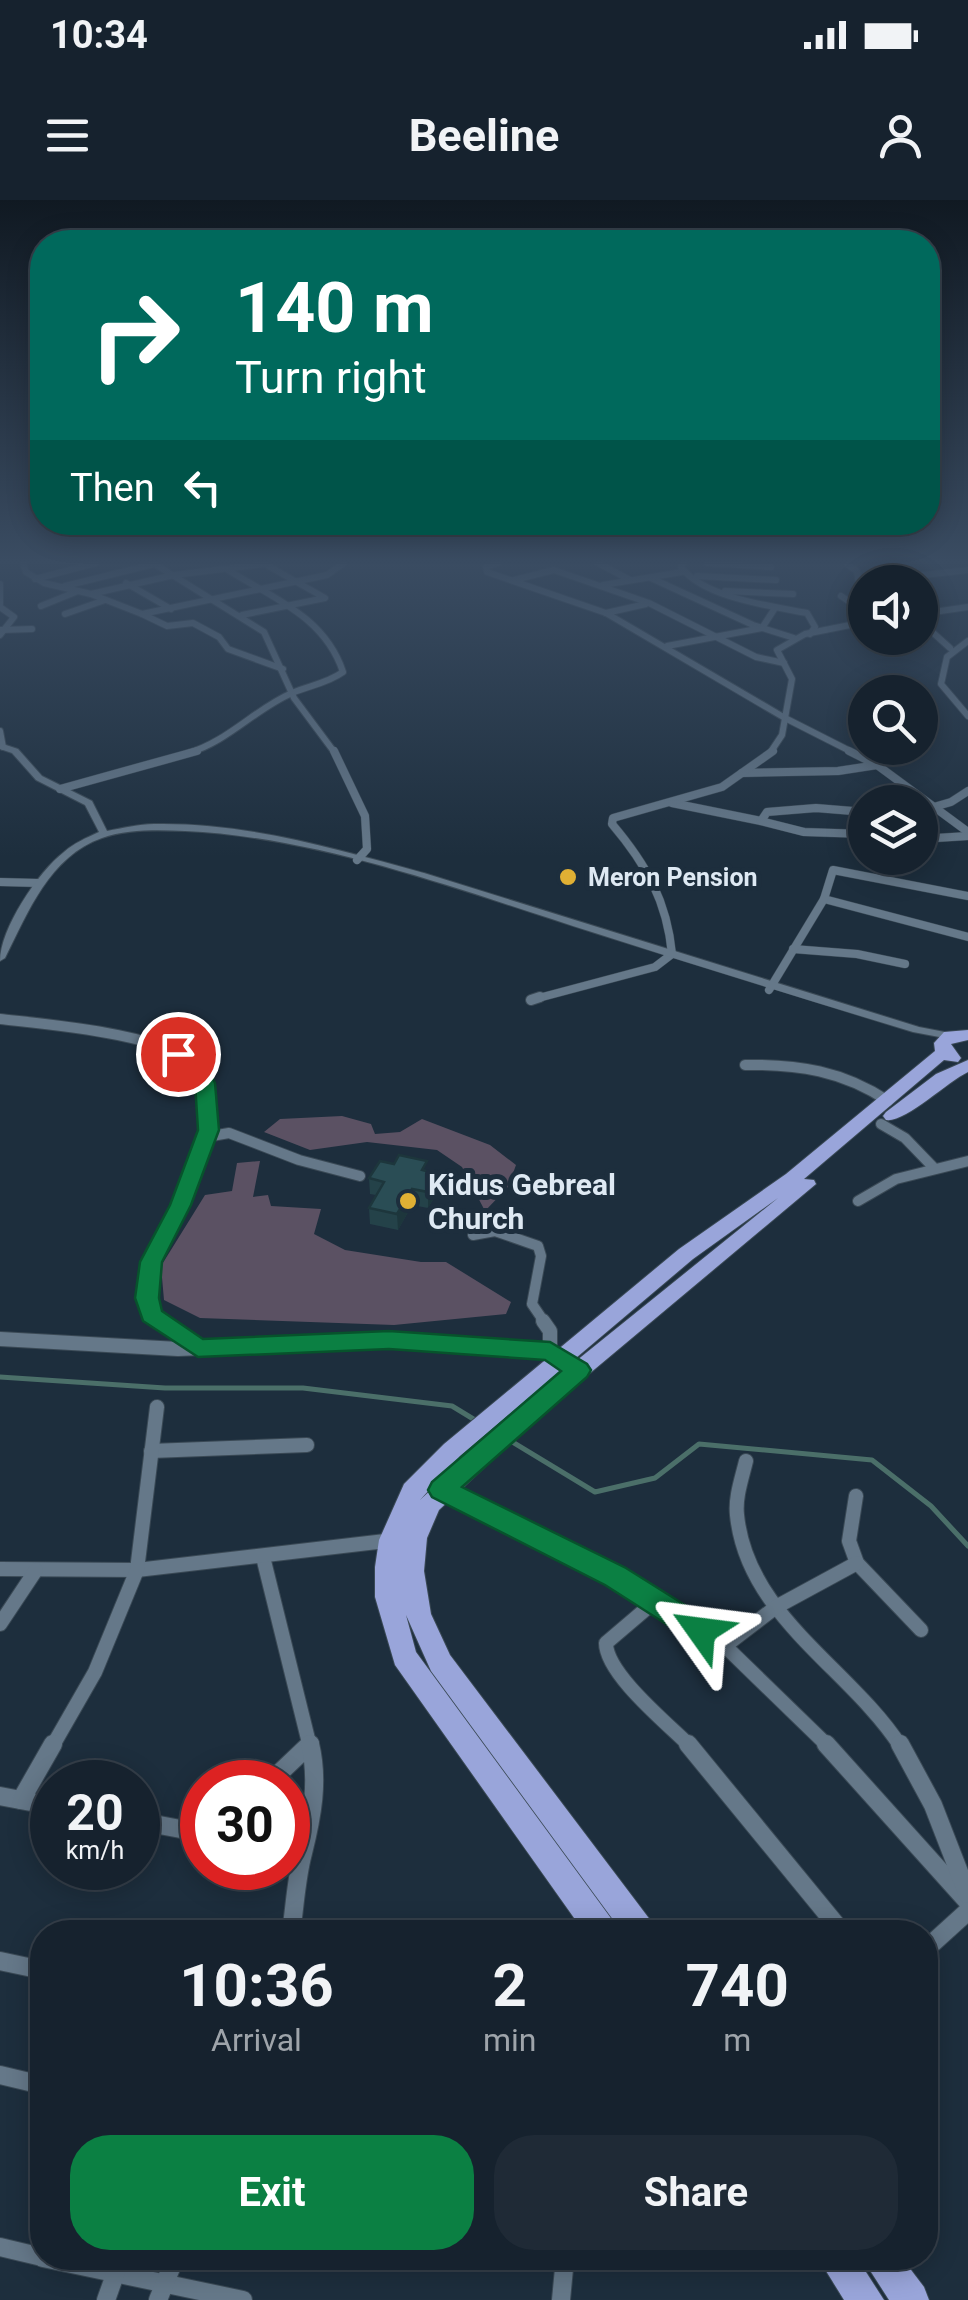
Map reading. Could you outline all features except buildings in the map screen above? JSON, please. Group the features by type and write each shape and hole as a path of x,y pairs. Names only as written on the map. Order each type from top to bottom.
{"highway":[{"path":"593,1920 404,1657 388,1597 387,1567 430,1504 432,1484 524,1402 563,1360 800,1181 942,1078 968,1064 956,1040 800,1181"},
{"path":"403,1539 418,1614 440,1663 631,1920"},
{"path":"845,2270 866,2300"},
{"path":"889,2270 912,2300"}],"street":[{"path":"263,661 283,668"},
{"path":"279,661 292,694 331,745 365,816 367,849 360,861"},
{"path":"60,789 206,748 292,694 324,685 343,672 341,661"},
{"path":"693,661 786,718 848,750"},
{"path":"770,661 784,664"},
{"path":"670,957 668,910 657,882 612,824 613,818 713,791 772,752 782,735 792,679 783,661"},
{"path":"944,661 941,684 968,716"},
{"path":"0,731 2,746 15,752 39,778 88,802 104,834"},
{"path":"742,773 838,771 877,765 903,785"},
{"path":"938,805 968,791"},
{"path":"665,802 804,832 848,833"},
{"path":"761,820 768,812 810,808 848,811"},
{"path":"938,811 968,834"},
{"path":"0,958 39,883 59,858 104,834 155,828 205,830 270,839 360,861 956,1040"},
{"path":"938,837 968,834"},
{"path":"770,987 824,898 830,872 837,869 968,896"},
{"path":"0,882 39,883"},
{"path":"824,898 968,937"},
{"path":"793,949 857,954 905,964"},
{"path":"531,1000 656,967 670,957"},
{"path":"0,1019 124,1036 197,1064 205,1083 206,1137 180,1205 151,1262 147,1298 152,1315 198,1348"},
{"path":"745,1065 798,1064 827,1069 870,1088 888,1101"},
{"path":"882,1124 905,1138 933,1167"},
{"path":"206,1137 229,1133 300,1160 360,1176"},
{"path":"858,1200 896,1179 933,1167 968,1162"},
{"path":"473,1235 495,1231 538,1246 541,1256 532,1304 563,1360"},
{"path":"0,1338 198,1348 389,1340 563,1360"},
{"path":"20,1800 95,1672 137,1570 156,1407"},
{"path":"151,1451 307,1445"},
{"path":"746,1461 736,1512 747,1564 776,1607 886,1726 942,1822 968,1898"},
{"path":"432,1484 616,1576 725,1646 834,1752 968,1898"},
{"path":"856,1496 849,1541 857,1563 921,1630"},
{"path":"0,1569 137,1570 403,1539"},
{"path":"263,1557 316,1770 310,1827"},
{"path":"725,1646 776,1607 857,1563"},
{"path":"0,1624 36,1570"},
{"path":"654,1603 606,1643 606,1654 616,1670 704,1760 832,1920"},
{"path":"293,1760 310,1743"},
{"path":"0,1796 30,1802"},
{"path":"292,1920 294,1890"},
{"path":"938,1938 968,1911"},
{"path":"0,1962 30,1968"},
{"path":"0,2075 30,2082"},
{"path":"0,2247 30,2254"},
{"path":"106,2300 117,2270"},
{"path":"124,2270 161,2293 243,2300"},
{"path":"561,2300 564,2270"}],"shaded area":[{"path":"342,1116 371,1124 375,1134 400,1132 422,1119 490,1145 516,1165 508,1187 485,1211 462,1167 437,1150 367,1142 310,1150 264,1132 280,1119"},
{"path":"260,1161 253,1197 268,1195 271,1206 321,1209 314,1234 345,1250 446,1262 511,1302 506,1314 394,1325 200,1318 164,1300 161,1266 205,1195 232,1191 237,1163"}],"waterway":[{"path":"0,1377 165,1388 303,1388 452,1406 475,1420"},
{"path":"509,1440 595,1492 655,1478 699,1444 872,1460 931,1506 968,1546"}],"place":[{"name":"Meron Pension","path":"568,877"},
{"name":"Kidus Gebreal Church","path":"408,1201"}],"route":[{"path":"178,1054 197,1064 205,1083 208,1130 180,1205 151,1262 147,1298 152,1315 198,1348 389,1340 550,1351 578,1370 442,1490 616,1576 701,1631"}]}
